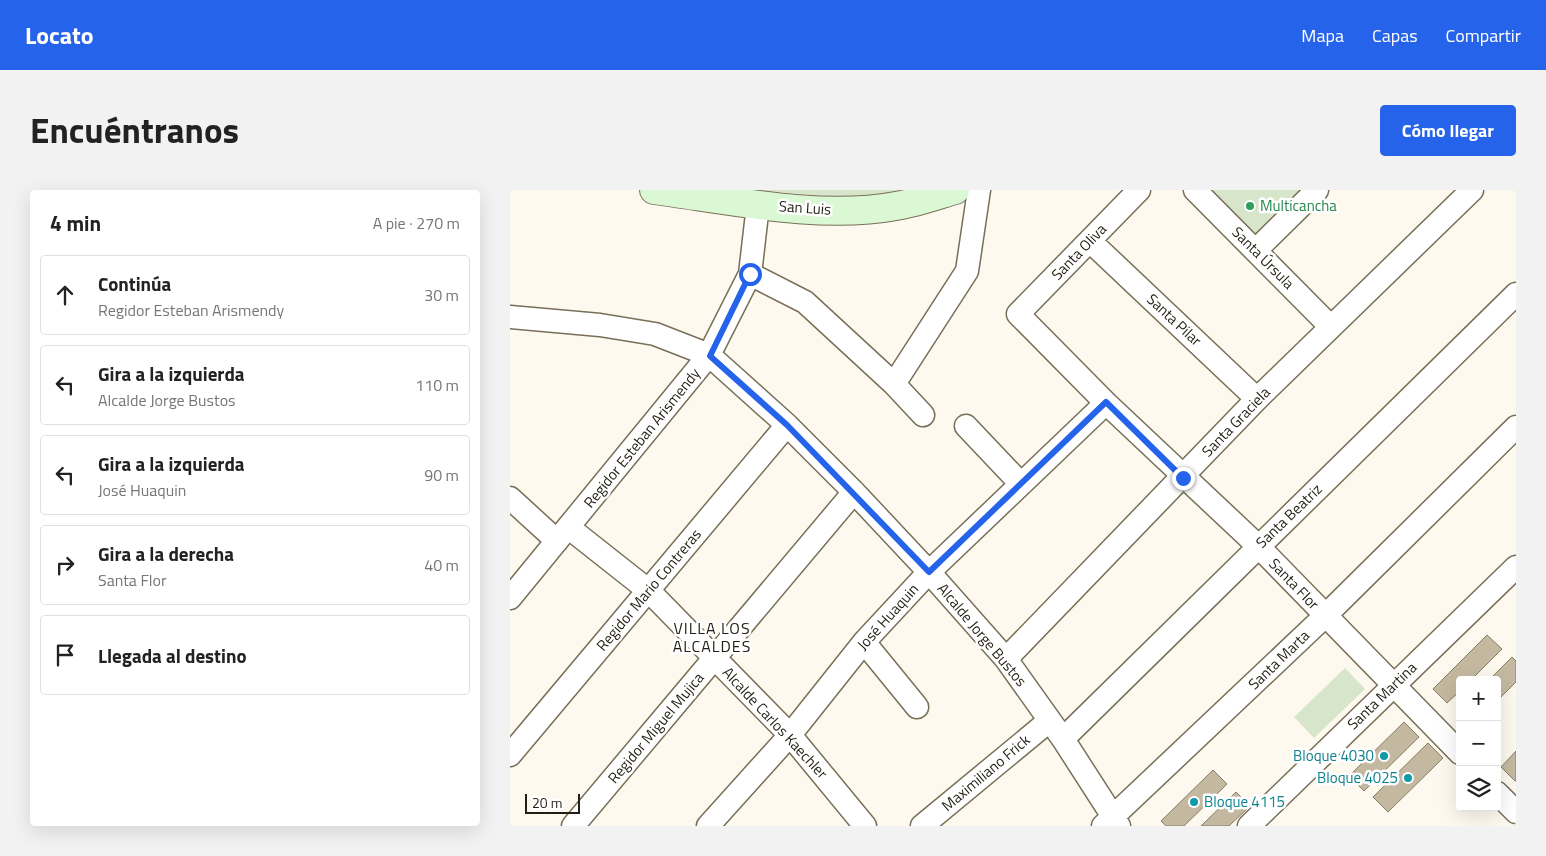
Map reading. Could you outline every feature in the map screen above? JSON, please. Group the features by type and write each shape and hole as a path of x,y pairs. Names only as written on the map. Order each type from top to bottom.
{"street":[{"name":"San Luis","path":"654,190 758,205 839,211 895,206 955,190"},
{"path":"894,384 967,271 979,190"},
{"name":"Santa Oliva","path":"1018,314 1139,190"},
{"name":"Santa Úrsula","path":"1195,190 1332,327"},
{"path":"1256,250 1317,190"},
{"name":"Santa Graciela","path":"1006,659 1183,478 1257,399 1472,190"},
{"name":"Regidor Esteban Arismendy","path":"510,598 710,356 750,274 758,205"},
{"name":"Santa Pilar","path":"1090,241 1257,399"},
{"path":"750,274 805,302 894,384 923,415"},
{"name":"Santa Beatriz","path":"1063,739 1516,294"},
{"name":"Santa Flor","path":"1018,314 1183,478 1258,546 1325,616 1395,684 1456,749"},
{"name":"Alcalde Jorge Bustos","path":"510,316 600,325 655,334 710,356 787,425 854,492 929,572 1006,659 1063,739 1112,823"},
{"name":"José Huaquin","path":"708,826 790,735 864,642 929,572 1106,402"},
{"name":"Regidor Mario Contreras","path":"510,755 787,425"},
{"path":"966,426 1020,483"},
{"name":"Santa Marta","path":"1112,823 1516,427"},
{"name":"Regidor Miguel Mujica","path":"574,826 854,492"},
{"name":"Alcalde Carlos Kaechler","path":"510,498 649,591 790,735 865,826"},
{"name":"Santa Martina","path":"1249,826 1516,567"},
{"path":"864,642 917,707"},
{"name":"Maximiliano Frick","path":"922,826 1049,721"},
{"path":"1501,797 1516,812"}],"green space":[{"path":"753,190 907,190 871,200"},
{"path":"1211,190 1300,190 1256,233"},
{"path":"1345,668 1365,689 1314,738 1294,717"}],"building":[{"path":"1487,635 1502,649 1475,676 1456,676 1456,695 1447,703 1433,689"},
{"path":"1512,657 1516,661 1516,682 1501,697 1501,676 1493,676"},
{"name":"Bloque 4030","path":"1404,722 1419,737 1364,791 1349,776"},
{"name":"Bloque 4025","path":"1428,743 1443,758 1388,812 1373,797"},
{"path":"1516,751 1516,781 1501,767"},
{"name":"Bloque 4115","path":"1213,770 1227,784 1184,826 1166,826 1161,821"},
{"path":"1236,792 1250,806 1229,826 1201,826"}],"place":[{"name":"Multicancha","path":"1250,206"},
{"name":"Bloque 4030","path":"1384,756"},
{"name":"Bloque 4025","path":"1408,778"},
{"name":"Bloque 4115","path":"1194,802"}],"district":[{"name":"VILLA LOS ALCALDES","path":"712,637"}],"route":[{"path":"750,274 710,356 787,425 854,492 929,572 1106,402 1183,478"}]}
